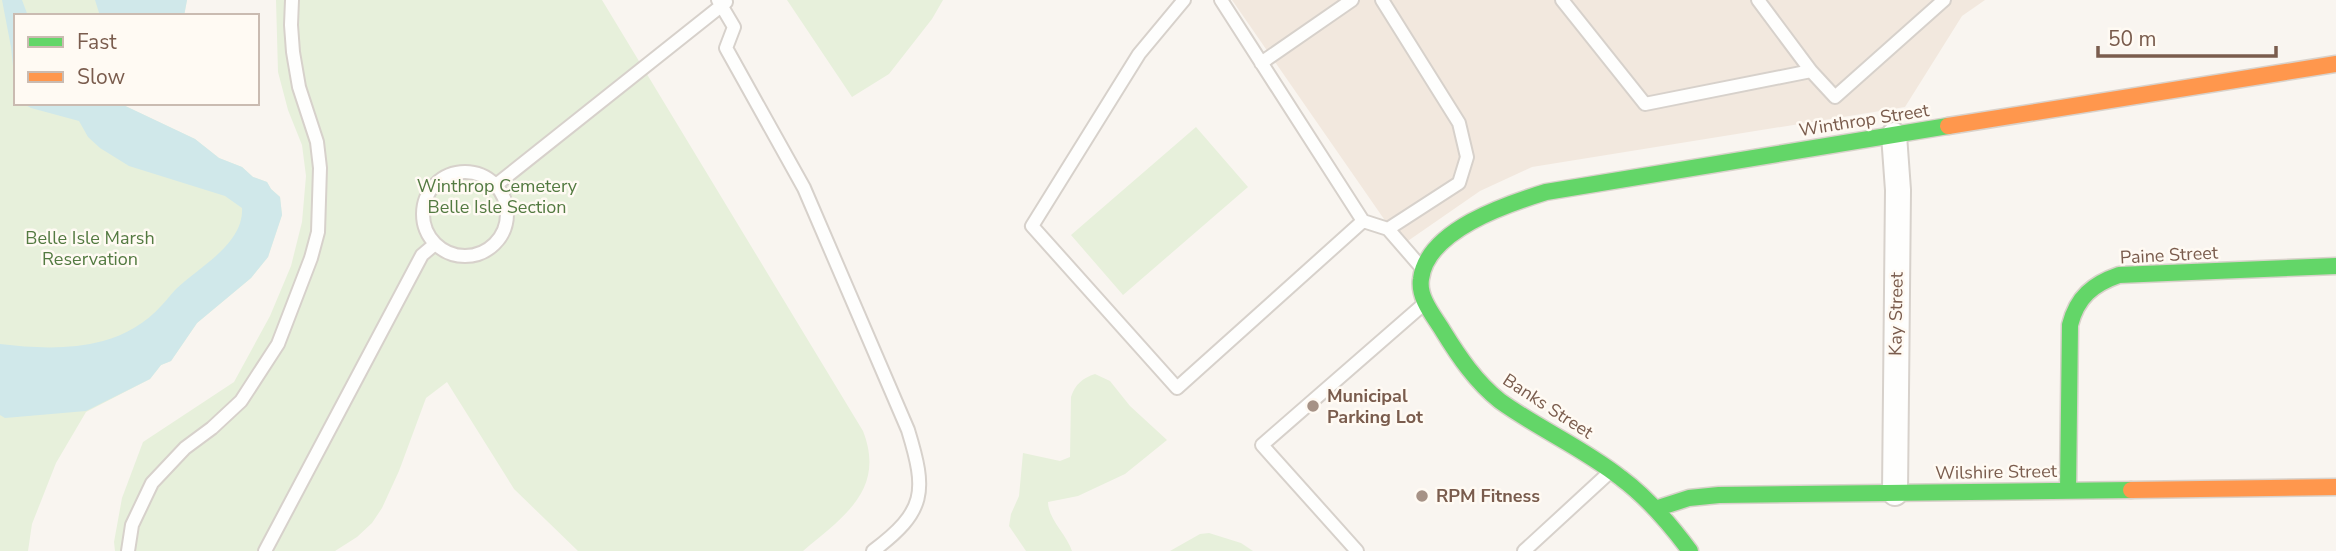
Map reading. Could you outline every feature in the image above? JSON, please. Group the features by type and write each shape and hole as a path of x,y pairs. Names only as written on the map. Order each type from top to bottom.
{"street":[{"name":"Winthrop Street","path":"1422,269 1435,250 1461,229 1503,205 1534,194 2336,64"},
{"name":"Kay Street","path":"1894,135 1898,190 1895,493"},
{"name":"Paine Street","path":"2068,491 2070,325 2074,309 2088,288 2119,275 2336,266"},
{"name":"Banks Street","path":"1422,269 1420,287 1425,303 1469,368 1490,392 1518,414 1612,470 1644,495 1690,551"},
{"name":"Wilshire Street","path":"1658,509 1675,502 1704,496 2336,487"}],"lane":[{"path":"128,551 132,526 152,483 185,448 241,401 278,344 311,258 318,232 320,168 317,142 299,87 292,38 292,0"},
{"path":"1184,0 1139,54 1032,226 1177,388 1363,221"},
{"path":"1221,0 1363,221 1388,229 1422,269"},
{"path":"1261,63 1352,0"},
{"path":"1562,0 1645,104 1811,71"},
{"path":"1758,0 1811,71 1835,97 1944,0"},
{"path":"496,185 722,2 734,27 726,48 804,188 914,447 920,477 916,508 904,525 873,551"},
{"path":"1388,2 1459,123 1467,157 1459,183 1388,229"},
{"path":"459,171 473,172 496,185 507,209 502,234 494,245 471,256 458,256 445,252 426,233 422,220 423,206 435,183 459,171"},
{"path":"265,551 422,255 435,244"},
{"path":"1357,551 1262,445 1425,303"},
{"path":"1524,551 1612,470"}],"shaded area":[{"path":"1232,0 1985,0 1962,16 1905,107 1532,167 1480,191 1402,245"}],"green space":[{"name":"Belle Isle Marsh Reservation","path":"0,0 187,0 184,14 14,14 14,105 123,105 195,139 219,158 242,167 253,177 267,182 280,197 282,215 268,257 251,278 197,323 171,361 161,365 150,379 86,412 56,463 32,524 28,551 0,551"},
{"name":"Winthrop Cemetery Belle Isle Section","path":"276,0 602,0 863,431 869,452 869,470 865,486 846,514 803,551 578,551 514,489 447,382 426,398 382,508 372,523 357,537 335,551 115,551 114,542 122,498 143,442 234,382 270,316 291,266 302,222 306,176 302,145 288,110 278,72"},
{"path":"787,0 943,0 932,19 889,74 852,97"},
{"path":"1196,127 1248,187 1123,295 1071,235"},
{"path":"1095,374 1110,381 1130,406 1167,440 1125,474 1078,496 1048,502 1051,515 1072,551 1026,551 1009,526 1019,496 1023,453 1060,461 1070,457 1071,397 1080,382"},
{"path":"1209,533 1241,543 1253,551 1170,551 1200,534"}],"water":[{"path":"2,0 22,0 27,14 14,14 14,76"},
{"path":"95,0 187,0 184,14 99,14"},
{"path":"26,105 123,105 195,139 219,158 242,167 253,177 267,182 280,197 282,215 268,257 251,278 197,323 171,361 161,365 150,379 86,411 5,418 0,415 0,344 78,346 111,338 135,328 228,244 241,221 242,208 225,196 129,166 100,148 88,137 79,121"}],"traffic: fast":[{"path":"1690,551 1658,512 1631,486 1592,457 1500,401 1483,386 1468,369 1424,300 1421,279 1426,262 1438,246 1471,222 1546,192 1948,126"},
{"path":"2068,491 2070,325 2082,299 2094,287 2119,275 2336,266"},
{"path":"1658,508 1689,498 1719,495 2131,490"}],"traffic: slow":[{"path":"1948,126 2336,64"},
{"path":"2131,490 2336,487"}],"place":[{"name":"Municipal Parking Lot","path":"1313,406"},
{"name":"RPM Fitness","path":"1422,496"}]}
